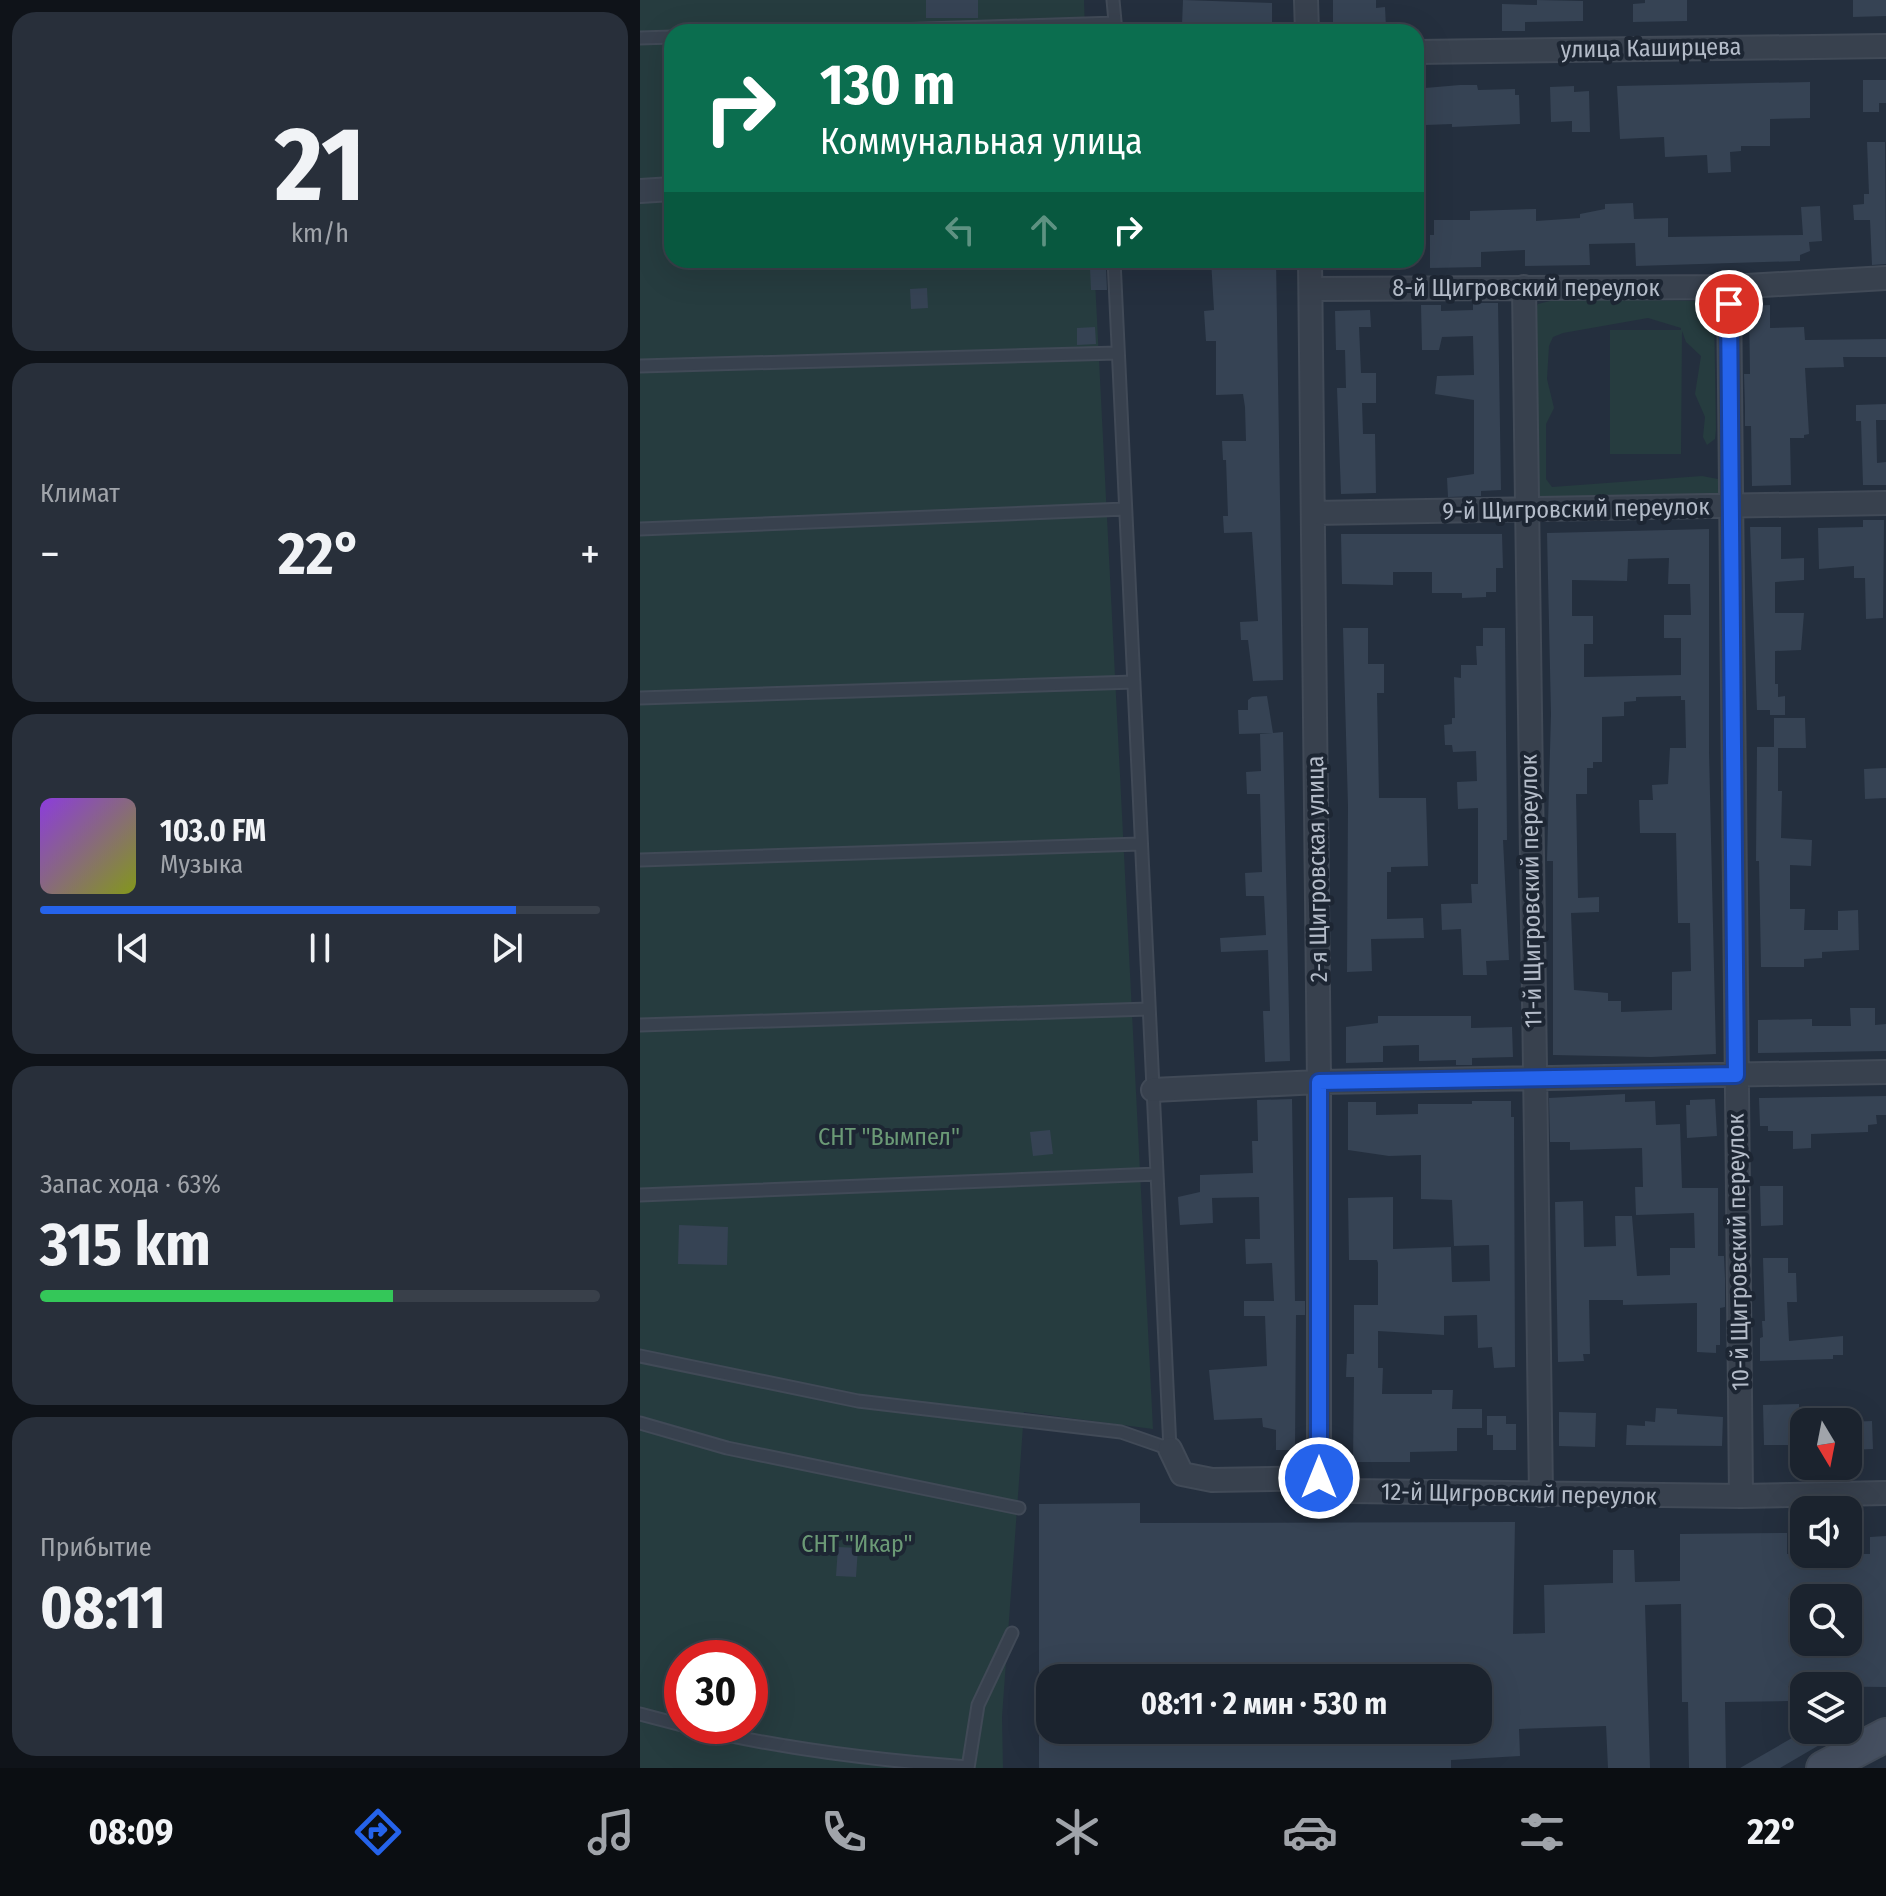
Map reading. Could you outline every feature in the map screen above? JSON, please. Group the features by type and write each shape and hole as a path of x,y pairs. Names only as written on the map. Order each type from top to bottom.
{"street":[{"path":"1306,0 1307,24"},
{"name":"улица Каширцева","path":"1424,52 1886,46"},
{"path":"640,191 664,190"},
{"name":"2-я Щигровская улица","path":"1310,268 1319,1082 1319,1478"},
{"name":"8-й Щигровский переулок","path":"1311,289 1729,287 1886,278"},
{"name":"11-й Щигровский переулок","path":"1524,287 1541,1495"},
{"name":"10-й Щигровский переулок","path":"1729,287 1741,1496"},
{"name":"9-й Щигровский переулок","path":"1314,513 1886,503"},
{"path":"1153,1090 1319,1082 1886,1072"},
{"name":"12-й Щигровский переулок","path":"1170,1449 1182,1474 1212,1480 1319,1478 1350,1491 1741,1496 1886,1493"},
{"path":"1823,1768 1886,1735"}],"lane":[{"path":"1113,0 1115,24"},
{"path":"640,38 664,37"},
{"path":"640,1356 858,1401 1121,1432 1170,1449 1114,268"},
{"path":"640,366 1117,353"},
{"path":"640,529 1125,509"},
{"path":"640,698 1134,682"},
{"path":"640,860 1140,844"},
{"path":"640,1025 1149,1009"},
{"path":"640,1195 1157,1174"},
{"path":"640,1423 727,1448 1019,1508"},
{"path":"759,1744 866,1759 968,1768 978,1705 1012,1633"},
{"path":"640,1714 664,1720"}],"green space":[{"name":"СНТ \"Вымпел\"","path":"640,0 1084,0 1085,24 664,24 664,268 1094,268 1153,1429 1024,1412 1002,1717 1003,1768 640,1768"},
{"path":"1558,299 1709,301 1714,310 1716,429 1715,439 1707,445 1703,437 1705,417 1695,394 1701,356 1686,342 1682,331 1681,454 1610,454 1610,330 1681,328 1648,318 1563,333 1553,337 1549,346 1547,379 1554,408 1546,424 1546,479 1552,487 1702,476 1718,479 1722,487 1718,497 1540,503 1530,491 1533,312 1538,304"}],"building":[{"path":"926,0 978,0 978,18 926,18"},
{"path":"1183,0 1272,3 1272,24 1182,24"},
{"path":"1333,0 1376,0 1376,8 1385,7 1386,24 1333,24"},
{"path":"1537,0 1583,1 1583,21 1525,22 1525,31 1502,31 1502,4 1537,5"},
{"path":"1645,0 1687,0 1687,21 1633,22 1633,4 1645,3"},
{"path":"1853,0 1886,0 1886,16 1853,17"},
{"path":"1863,80 1886,80 1886,103 1879,103 1879,112 1863,112"},
{"path":"1810,82 1810,118 1770,119 1770,146 1741,146 1741,151 1730,152 1731,172 1708,173 1707,155 1665,157 1664,137 1620,139 1617,86"},
{"path":"1477,85 1478,90 1515,89 1515,95 1519,95 1520,124 1426,125 1425,88"},
{"path":"1574,86 1574,92 1589,91 1590,132 1572,132 1572,121 1551,122 1550,87"},
{"path":"1867,142 1885,142 1886,264 1872,265 1870,220 1854,220 1853,205 1864,204 1864,194 1869,194"},
{"path":"1633,203 1634,219 1668,218 1668,237 1803,235 1801,207 1820,206 1822,241 1809,242 1810,251 1800,255 1800,261 1636,266 1635,243 1589,244 1590,265 1525,266 1525,250 1481,252 1481,267 1430,268 1430,235 1434,235 1434,220 1470,220 1470,211 1536,209 1536,221 1580,218 1580,214 1605,209 1605,204"},
{"path":"1090,268 1106,268 1107,290 1091,290"},
{"path":"1211,268 1276,268 1283,680 1253,681 1248,640 1241,640 1240,622 1258,621 1252,532 1224,533 1223,516 1228,516 1226,460 1223,460 1222,441 1246,441 1245,407 1243,394 1216,395 1216,341 1206,341 1204,311 1214,310"},
{"path":"927,288 928,308 911,309 910,289"},
{"path":"1473,303 1498,303 1501,490 1481,491 1481,496 1448,497 1447,478 1474,474 1474,400 1435,394 1437,376 1474,375 1473,336 1442,337 1439,350 1422,350 1421,305 1441,305 1441,311 1473,310"},
{"path":"1770,305 1770,328 1804,327 1805,340 1886,339 1886,357 1843,357 1844,367 1805,368 1809,434 1804,438 1790,438 1791,485 1752,486 1751,426 1745,426 1744,374 1750,374 1749,306"},
{"path":"1370,310 1371,327 1359,327 1361,373 1376,373 1376,403 1362,403 1363,434 1375,434 1376,493 1341,494 1337,388 1346,388 1345,350 1336,350 1335,311"},
{"path":"1095,327 1096,344 1077,345 1077,328"},
{"path":"1886,404 1886,420 1876,420 1877,463 1886,462 1886,485 1863,485 1861,421 1856,421 1856,405"},
{"path":"1863,520 1884,520 1883,618 1866,619 1865,578 1854,578 1854,566 1819,569 1818,528 1863,527"},
{"path":"1750,527 1781,527 1781,559 1804,558 1804,580 1775,582 1775,613 1804,613 1801,650 1775,651 1775,684 1778,684 1778,697 1785,696 1785,715 1770,715 1770,710 1757,710"},
{"path":"1709,529 1709,752 1716,1054 1651,1057 1553,1055 1553,861 1547,861 1551,714 1547,533","holes":["1669,558 1668,584 1690,584 1691,615 1664,615 1664,638 1681,638 1681,675 1584,677 1584,644 1593,644 1593,616 1572,616 1572,580 1627,581 1628,559","1681,696 1681,700 1685,700 1686,748 1670,748 1668,784 1652,785 1653,800 1639,800 1640,833 1676,833 1678,923 1690,923 1691,971 1672,972 1672,1010 1621,1012 1621,1001 1608,1001 1608,993 1574,990 1571,913 1599,912 1599,897 1578,898 1576,794 1587,794 1587,768 1593,768 1593,762 1602,762 1602,717 1624,716 1624,702 1636,701 1636,697"]},
{"path":"1341,534 1502,534 1503,568 1496,568 1496,592 1486,592 1486,597 1462,598 1462,593 1432,593 1432,572 1393,572 1393,585 1342,584"},
{"path":"1343,628 1368,628 1368,664 1384,664 1384,693 1377,693 1379,798 1426,798 1428,866 1391,867 1391,872 1387,872 1387,919 1423,918 1424,938 1371,939 1372,971 1347,972 1348,806"},
{"path":"1483,628 1505,628 1507,840 1503,840 1509,960 1486,961 1487,975 1463,975 1461,929 1442,930 1441,904 1472,903 1471,884 1478,884 1478,808 1458,809 1457,782 1477,781 1476,751 1453,752 1452,745 1445,745 1444,725 1452,724 1452,718 1455,718 1454,677 1461,678 1461,665 1477,665 1476,646 1483,646"},
{"path":"1267,696 1273,733 1239,734 1238,710 1248,710 1248,700 1252,697"},
{"path":"1774,718 1805,718 1806,748 1778,748 1778,791 1782,791 1781,838 1812,840 1811,866 1790,865 1790,909 1805,909 1804,930 1838,930 1838,911 1858,910 1859,950 1822,952 1822,958 1804,959 1804,967 1761,967 1759,861 1756,861 1757,747 1774,747"},
{"path":"1283,732 1290,1061 1265,1062 1263,1011 1270,1011 1268,950 1221,952 1220,938 1266,935 1264,896 1246,896 1245,873 1262,872 1260,794 1247,794 1246,772 1261,771 1260,734"},
{"path":"1886,768 1886,798 1865,799 1864,769"},
{"path":"1850,1008 1875,1008 1875,1025 1886,1024 1886,1051 1758,1053 1758,1020 1812,1019 1812,1026 1851,1026"},
{"path":"1378,1016 1471,1016 1471,1028 1512,1027 1513,1057 1472,1058 1472,1065 1456,1065 1456,1060 1419,1061 1419,1045 1383,1046 1383,1062 1346,1063 1346,1027 1378,1023"},
{"path":"1625,1094 1625,1102 1655,1101 1656,1125 1680,1124 1682,1188 1718,1188 1718,1256 1724,1256 1725,1278 1725,1307 1720,1308 1720,1345 1716,1345 1716,1353 1697,1352 1697,1303 1623,1305 1623,1300 1589,1300 1590,1354 1583,1354 1584,1361 1558,1362 1555,1202 1583,1201 1584,1247 1616,1246 1615,1216 1632,1216 1637,1276 1670,1275 1670,1248 1695,1248 1694,1213 1636,1215 1635,1187 1643,1187 1642,1148 1570,1150 1570,1142 1550,1142 1549,1098"},
{"path":"1886,1096 1886,1115 1876,1115 1877,1124 1868,1125 1868,1132 1811,1134 1811,1148 1793,1149 1793,1131 1768,1131 1768,1126 1760,1126 1759,1098"},
{"path":"1292,1099 1295,1301 1305,1301 1305,1315 1296,1315 1295,1450 1276,1450 1276,1430 1263,1427 1262,1418 1214,1420 1209,1370 1267,1366 1265,1316 1244,1316 1244,1301 1274,1301 1272,1263 1246,1264 1245,1239 1260,1239 1259,1197 1212,1198 1213,1223 1180,1225 1178,1197 1200,1192 1200,1175 1253,1173 1252,1141 1258,1141 1257,1100"},
{"path":"1715,1099 1717,1136 1687,1138 1686,1105 1690,1105 1690,1100"},
{"path":"1472,1101 1511,1101 1511,1117 1514,1117 1515,1367 1494,1368 1492,1347 1478,1348 1477,1315 1444,1316 1444,1335 1378,1331 1378,1368 1383,1368 1382,1394 1432,1394 1432,1390 1453,1390 1452,1409 1482,1409 1482,1428 1457,1428 1457,1451 1410,1452 1410,1462 1353,1462 1354,1377 1346,1377 1347,1354 1354,1354 1354,1305 1378,1305 1378,1263 1377,1260 1349,1260 1348,1198 1393,1197 1393,1249 1451,1247 1452,1282 1490,1281 1489,1245 1454,1246 1452,1200 1421,1199 1421,1155 1389,1156 1348,1150 1348,1102 1376,1102 1376,1115 1418,1114 1418,1104 1472,1104"},
{"path":"1050,1130 1053,1154 1033,1156 1030,1132"},
{"path":"1760,1186 1783,1186 1783,1225 1761,1226"},
{"path":"679,1225 728,1227 727,1265 678,1264"},
{"path":"1763,1258 1788,1258 1788,1273 1796,1273 1797,1302 1787,1302 1789,1341 1843,1336 1843,1355 1833,1355 1833,1359 1760,1361 1762,1321 1765,1321"},
{"path":"1799,1404 1799,1408 1790,1408 1790,1445 1764,1445 1763,1405"},
{"path":"1656,1408 1677,1409 1677,1414 1723,1417 1722,1446 1626,1445 1627,1425 1645,1426 1645,1421 1655,1422"},
{"path":"1559,1412 1596,1413 1595,1447 1559,1446"},
{"path":"1487,1416 1506,1416 1506,1424 1516,1424 1516,1450 1493,1450 1493,1435 1487,1435"},
{"path":"1862,1421 1872,1421 1873,1449 1862,1449"},
{"path":"1140,1503 1140,1523 1515,1522 1513,1634 1545,1633 1544,1585 1613,1583 1613,1550 1634,1550 1635,1582 1680,1581 1680,1534 1787,1533 1790,1568 1862,1568 1862,1554 1870,1554 1870,1537 1886,1536 1886,1687 1862,1687 1862,1672 1790,1672 1788,1701 1725,1702 1726,1768 1689,1768 1688,1702 1682,1702 1681,1604 1645,1605 1650,1768 1608,1768 1606,1726 1519,1729 1520,1756 1451,1760 1451,1768 1039,1768 1039,1744 1492,1744 1492,1664 1039,1664 1039,1504"},
{"path":"838,1547 858,1548 856,1577 836,1576"},
{"path":"1790,1739 1790,1744 1821,1744 1780,1768 1740,1768"}],"route":[{"path":"1319,1478 1319,1082 1736,1075 1729,304"}],"park label":[{"name":"СНТ \"Икар\"","path":"857,1544"}]}
